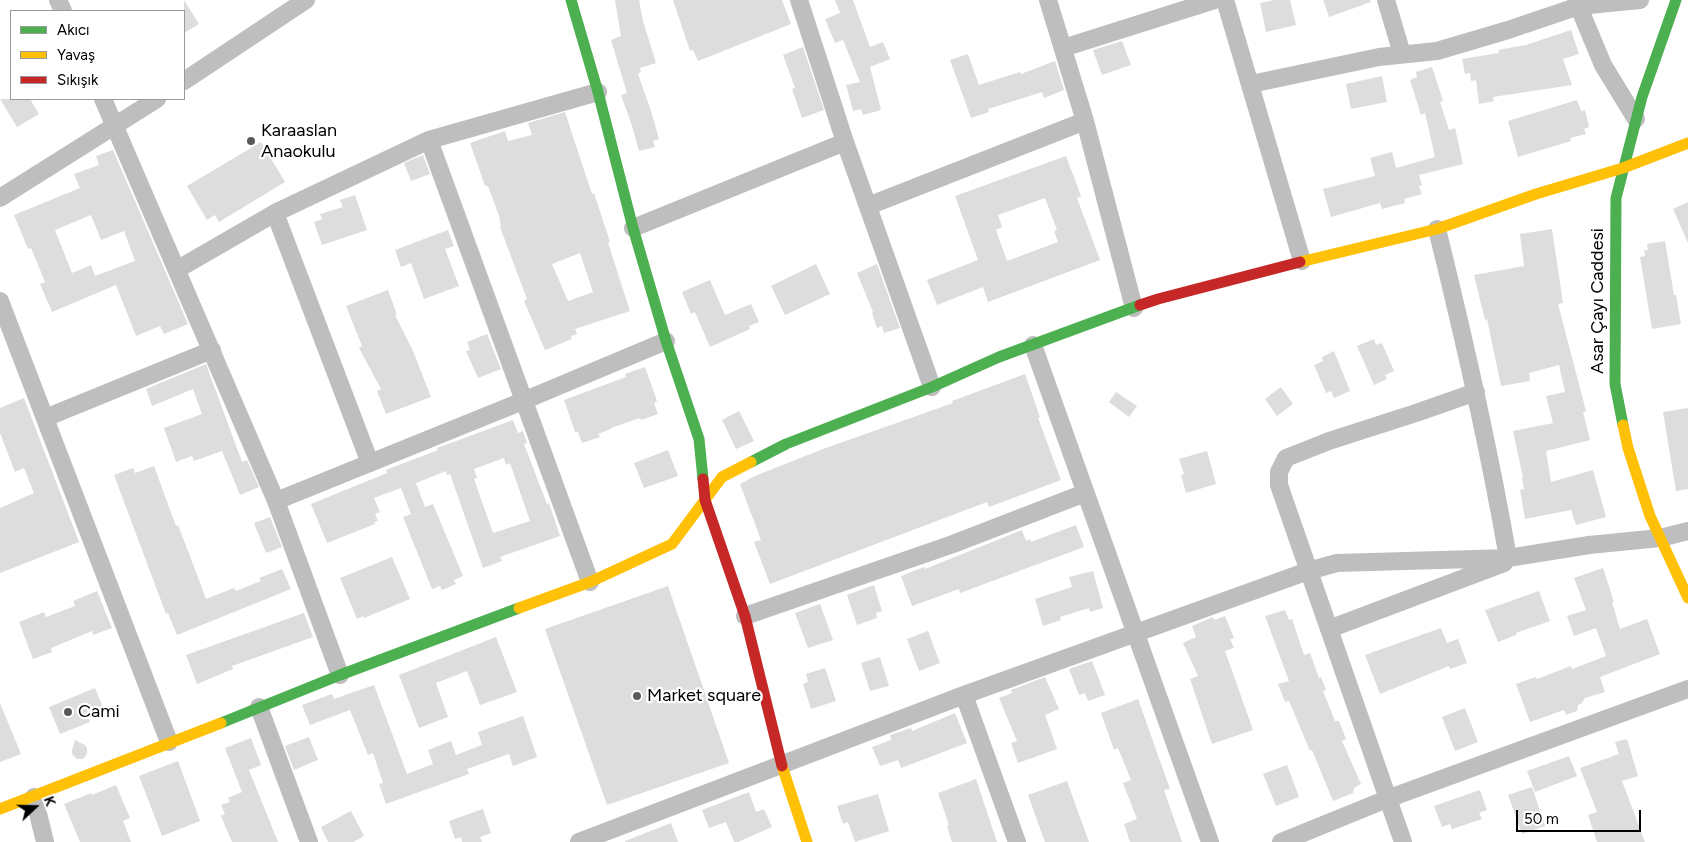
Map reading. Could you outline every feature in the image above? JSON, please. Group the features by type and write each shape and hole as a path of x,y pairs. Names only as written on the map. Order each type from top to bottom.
{"street":[{"path":"185,80 306,0"},
{"path":"571,0 598,92 633,228 666,341 699,439 705,500 745,616 782,764 807,842"},
{"path":"799,0 845,142 932,387"},
{"path":"1048,0 1085,121 1134,308"},
{"path":"1063,48 1216,0"},
{"path":"1224,0 1251,84 1302,261"},
{"path":"1386,0 1402,54"},
{"path":"1251,84 1378,57 1437,51 1508,30 1578,3 1640,0"},
{"name":"Asar Çayı Caddesi","path":"1676,0 1642,97 1616,198 1615,384 1628,448 1650,516 1688,598"},
{"path":"1578,3 1603,65 1636,119"},
{"path":"178,269 275,213 429,140 598,92"},
{"path":"104,100 276,501 340,675"},
{"path":"0,198 155,100"},
{"path":"868,206 1085,121"},
{"path":"429,140 590,582"},
{"path":"633,228 845,142"},
{"path":"0,809 340,675 590,582 672,544 722,477 786,444 932,387 999,357 1158,299 1302,261 1437,229 1536,194 1623,168 1688,143"},
{"path":"275,213 370,463"},
{"path":"1437,229 1476,392 1495,484 1516,557"},
{"path":"0,301 169,742"},
{"path":"276,501 666,341"},
{"path":"1033,345 1210,842"},
{"path":"45,418 212,350"},
{"path":"1403,842 1279,485 1279,472 1286,458 1329,441 1416,414 1476,392"},
{"path":"745,616 953,544 1085,493"},
{"path":"590,840 964,695 1308,571 1337,563 1516,557 1590,545 1660,538 1688,531"},
{"path":"1329,629 1516,557"},
{"path":"1281,842 1387,799 1688,690"},
{"path":"964,695 1017,842"},
{"path":"259,707 309,842"},
{"path":"34,797 44,842"}],"building":[{"path":"184,0 199,24 185,32 185,10"},
{"path":"615,0 639,0 643,21 656,63 640,68 641,72 638,74 659,139 653,141 655,147 639,151 621,95 627,93 611,40 621,36"},
{"path":"673,0 782,0 791,24 698,61 693,50 690,51"},
{"path":"835,0 853,0 870,47 883,42 890,59 870,67 881,110 863,115 861,109 853,111 846,85 860,82 843,40 835,43 825,19 840,13"},
{"path":"1274,0 1290,0 1296,25 1266,32 1260,3"},
{"path":"1323,0 1370,0 1371,2 1329,17"},
{"path":"1571,30 1579,54 1563,59 1572,85 1493,97 1494,101 1479,104 1476,80 1471,81 1470,73 1465,74 1462,59 1499,53 1498,50 1526,45"},
{"path":"1122,41 1131,65 1102,75 1093,50"},
{"path":"803,47 824,110 802,118 792,89 795,88 783,55"},
{"path":"968,54 979,85 1020,72 1021,74 1055,61 1064,90 1044,98 1042,92 988,109 989,112 971,118 950,60"},
{"path":"1432,67 1443,101 1440,102 1449,130 1455,128 1463,164 1419,175 1422,185 1419,186 1422,194 1404,199 1405,203 1382,209 1380,203 1331,217 1323,189 1375,176 1370,158 1392,152 1396,168 1435,157 1425,113 1421,115 1410,80 1417,77 1416,72"},
{"path":"1382,76 1387,102 1351,109 1346,84"},
{"path":"0,99 31,100 39,114 17,127"},
{"path":"1577,100 1581,111 1585,110 1589,127 1584,129 1586,134 1570,138 1571,141 1518,157 1508,121"},
{"path":"565,112 592,194 594,193 630,311 575,329 577,334 571,336 572,339 545,350 524,301 527,299 500,227 499,216 488,186 485,186 470,143 505,131 508,141 532,135 528,123","holes":["580,253 593,292 568,301 552,264"]},
{"path":"261,142 285,182 219,222 215,215 207,220 187,186"},
{"path":"113,150 188,324 164,334 160,326 136,336 116,285 52,312 40,284 45,282 31,248 28,249 14,215 80,188 74,174 99,165 96,156","holes":["91,215 101,240 124,231 135,261 95,276 91,265 72,273 55,230"]},
{"path":"423,155 430,174 411,181 404,163"},
{"path":"1066,156 1081,196 1077,198 1100,260 988,302 983,287 937,305 927,280 978,260 955,196","holes":["1045,198 1057,230 1054,231 1058,242 1007,261 996,230 1002,227 998,215"]},
{"path":"355,195 367,230 322,245 314,222 322,219 320,214 343,207 340,200"},
{"path":"1688,202 1688,243 1673,209"},
{"path":"1552,229 1563,303 1558,304 1586,411 1583,412 1590,440 1546,451 1551,482 1593,470 1606,517 1576,525 1571,510 1525,519 1520,490 1524,489 1523,478 1513,431 1553,423 1546,396 1565,392 1559,365 1529,373 1530,381 1501,386 1487,319 1485,320 1474,275 1524,266 1520,234"},
{"path":"448,230 454,246 445,249 459,286 424,299 411,263 401,267 395,250"},
{"path":"1665,241 1681,324 1652,329 1640,257 1645,256 1644,250 1648,250 1647,244"},
{"path":"816,264 830,294 785,315 771,286"},
{"path":"877,264 900,328 884,333 882,326 877,328 873,312 857,273"},
{"path":"710,280 725,315 751,304 759,322 749,326 750,329 710,347 695,312 691,314 682,292"},
{"path":"388,290 397,315 395,315 413,351 431,397 386,414 377,391 381,389 359,348 362,346 346,306"},
{"path":"487,334 501,369 478,378 466,351 470,350 467,342"},
{"path":"1374,339 1376,345 1382,343 1394,371 1385,375 1387,379 1374,385 1357,346"},
{"path":"1334,351 1350,391 1334,398 1331,391 1326,393 1314,365 1323,361 1322,357"},
{"path":"206,364 242,462 247,460 259,487 240,495 222,451 194,461 192,456 176,462 164,428 202,414 193,389 152,406 146,389"},
{"path":"645,367 657,401 654,403 658,414 611,428 598,434 600,437 582,443 578,432 575,432 564,400 626,377 625,374"},
{"path":"1025,374 1040,417 1038,418 1061,480 989,507 987,502 770,584 754,542 761,540 740,484 755,476 823,449 953,403 952,401"},
{"path":"1281,387 1293,404 1277,416 1265,399"},
{"path":"1116,392 1137,406 1129,417 1109,402"},
{"path":"24,398 79,542 0,573 0,508 34,493 24,468 15,472 0,433 0,408"},
{"path":"1688,408 1688,489 1676,491 1663,412"},
{"path":"739,411 754,441 736,449 722,420"},
{"path":"513,420 518,433 523,431 527,443 524,444 547,504 549,503 560,536 500,557 502,561 483,568 450,474 447,475 446,471 416,483 425,507 433,504 463,576 454,580 456,584 442,590 440,586 432,589 403,517 411,514 401,488 374,498 380,512 375,514 378,521 374,522 375,524 327,543 311,504 387,473 386,470 438,450 437,448","holes":["504,458 506,465 510,463 530,521 493,533 474,479 477,478 474,469"]},
{"path":"668,450 678,476 644,488 634,463"},
{"path":"1207,451 1216,484 1186,493 1181,475 1184,474 1179,459"},
{"path":"154,466 206,599 234,588 236,591 261,581 259,578 282,569 291,589 177,635 168,613 166,614 114,475 133,468 135,473"},
{"path":"270,517 282,547 266,553 254,523"},
{"path":"1076,525 1084,547 960,593 959,589 912,606 901,576 924,567 925,569 1022,530 1026,541 1030,539 1031,542"},
{"path":"392,557 410,599 364,618 363,616 357,619 340,578"},
{"path":"1603,568 1620,629 1647,619 1660,654 1600,677 1605,692 1585,698 1578,705 1577,711 1566,715 1564,710 1530,722 1516,684 1536,677 1537,679 1571,666 1572,669 1606,656 1596,628 1574,636 1567,616 1586,610 1574,578"},
{"path":"1093,571 1103,608 1090,612 1089,608 1060,617 1061,620 1043,626 1035,599 1072,587 1069,577"},
{"path":"874,585 882,611 876,613 877,618 857,625 847,595"},
{"name":"Market square","path":"668,586 729,763 607,805 545,629"},
{"path":"97,591 112,628 93,635 92,631 51,648 52,652 33,659 19,622 44,612 46,617 75,606 73,601"},
{"path":"1539,591 1550,621 1516,633 1516,635 1498,642 1485,610"},
{"path":"820,604 833,640 808,648 795,613"},
{"path":"1285,610 1289,620 1292,619 1304,655 1310,653 1319,678 1321,677 1326,690 1323,691 1335,721 1339,721 1346,739 1342,741 1361,784 1354,788 1353,793 1333,801 1289,701 1285,702 1278,684 1289,681 1265,616"},
{"path":"304,613 313,637 232,666 233,669 197,684 186,655"},
{"path":"1225,616 1234,638 1230,639 1234,648 1225,651 1253,730 1212,744 1190,679 1198,676 1183,643 1196,637 1192,626 1213,617 1214,620"},
{"path":"1441,628 1447,643 1458,639 1467,663 1450,669 1449,666 1380,694 1365,655"},
{"path":"928,631 940,663 919,671 907,639"},
{"path":"496,637 517,692 480,705 467,671 436,683 448,717 419,728 399,675"},
{"path":"880,657 889,686 870,691 861,663"},
{"path":"1092,661 1105,695 1088,701 1085,693 1079,695 1069,669"},
{"path":"825,668 836,701 811,709 803,684 808,682 806,674"},
{"path":"1045,677 1059,709 1045,715 1057,749 1018,763 1011,743 1017,741 999,698 1012,693 1011,690"},
{"path":"374,685 407,774 433,764 428,750 451,741 456,755 482,745 478,732 523,716 537,757 513,766 509,754 467,769 469,774 386,804 379,784 383,783 373,753 368,755 350,710 310,725 302,705 332,694 334,699"},
{"name":"Cami","path":"95,688 104,710 88,717 90,722 60,734 49,707"},
{"path":"1138,699 1170,789 1164,790 1182,842 1130,842 1124,824 1137,819 1123,783 1131,780 1118,748 1114,750 1101,713"},
{"path":"0,703 21,754 0,762"},
{"path":"1465,708 1478,742 1455,751 1442,717"},
{"path":"955,713 967,743 901,768 898,760 880,766 872,747 891,740 890,735 911,728 912,731"},
{"path":"309,737 318,760 294,770 285,746"},
{"path":"251,738 261,765 249,770 278,842 232,842 221,816 225,814 221,805 230,802 228,798 242,792 225,748"},
{"path":"1627,739 1638,776 1622,781 1645,842 1597,842 1588,815 1597,812 1580,768 1619,754 1615,742"},
{"path":"75,740 87,748 87,754 83,759 77,759 72,754"},
{"path":"1569,756 1577,776 1535,792 1527,771"},
{"path":"178,761 200,821 162,836 139,776"},
{"path":"1287,765 1299,797 1276,806 1263,774"},
{"path":"976,779 997,842 952,842 947,826 949,825 938,793"},
{"path":"1067,781 1089,842 1045,842 1028,795"},
{"path":"116,785 130,818 123,821 131,842 80,842 64,804"},
{"path":"1532,787 1545,826 1522,834 1508,795"},
{"path":"1480,790 1487,810 1479,813 1482,819 1452,829 1450,824 1442,827 1434,806"},
{"path":"749,792 756,812 764,809 772,827 738,842 734,842 726,822 709,828 702,810"},
{"path":"878,794 889,831 855,842 848,822 843,824 837,806"},
{"path":"483,809 491,833 480,837 482,842 462,842 461,837 455,839 449,821"},
{"path":"351,811 364,836 353,842 328,842 321,827"},
{"path":"671,823 678,842 625,842 625,841"}],"traffic: fast":[{"path":"571,0 598,92 633,228 666,341 699,439 703,479"},
{"path":"1623,425 1615,384 1616,198 1642,97 1676,0"},
{"path":"751,462 786,444 932,387 999,357 1140,305"},
{"path":"221,723 340,675 519,608"}],"traffic: slow":[{"path":"1300,262 1437,229 1536,194 1623,168 1688,143"},
{"path":"1623,425 1628,448 1650,516 1688,598"},
{"path":"519,608 590,582 672,544 722,477 751,462"},
{"path":"0,809 221,723"},
{"path":"782,766 807,842"}],"traffic: jam":[{"path":"1140,305 1300,262"},
{"path":"703,479 705,500 745,616 782,766"}],"place":[{"name":"Karaaslan Anaokulu","path":"251,141"},
{"name":"Market square","path":"637,696"},
{"name":"Cami","path":"68,712"}]}
